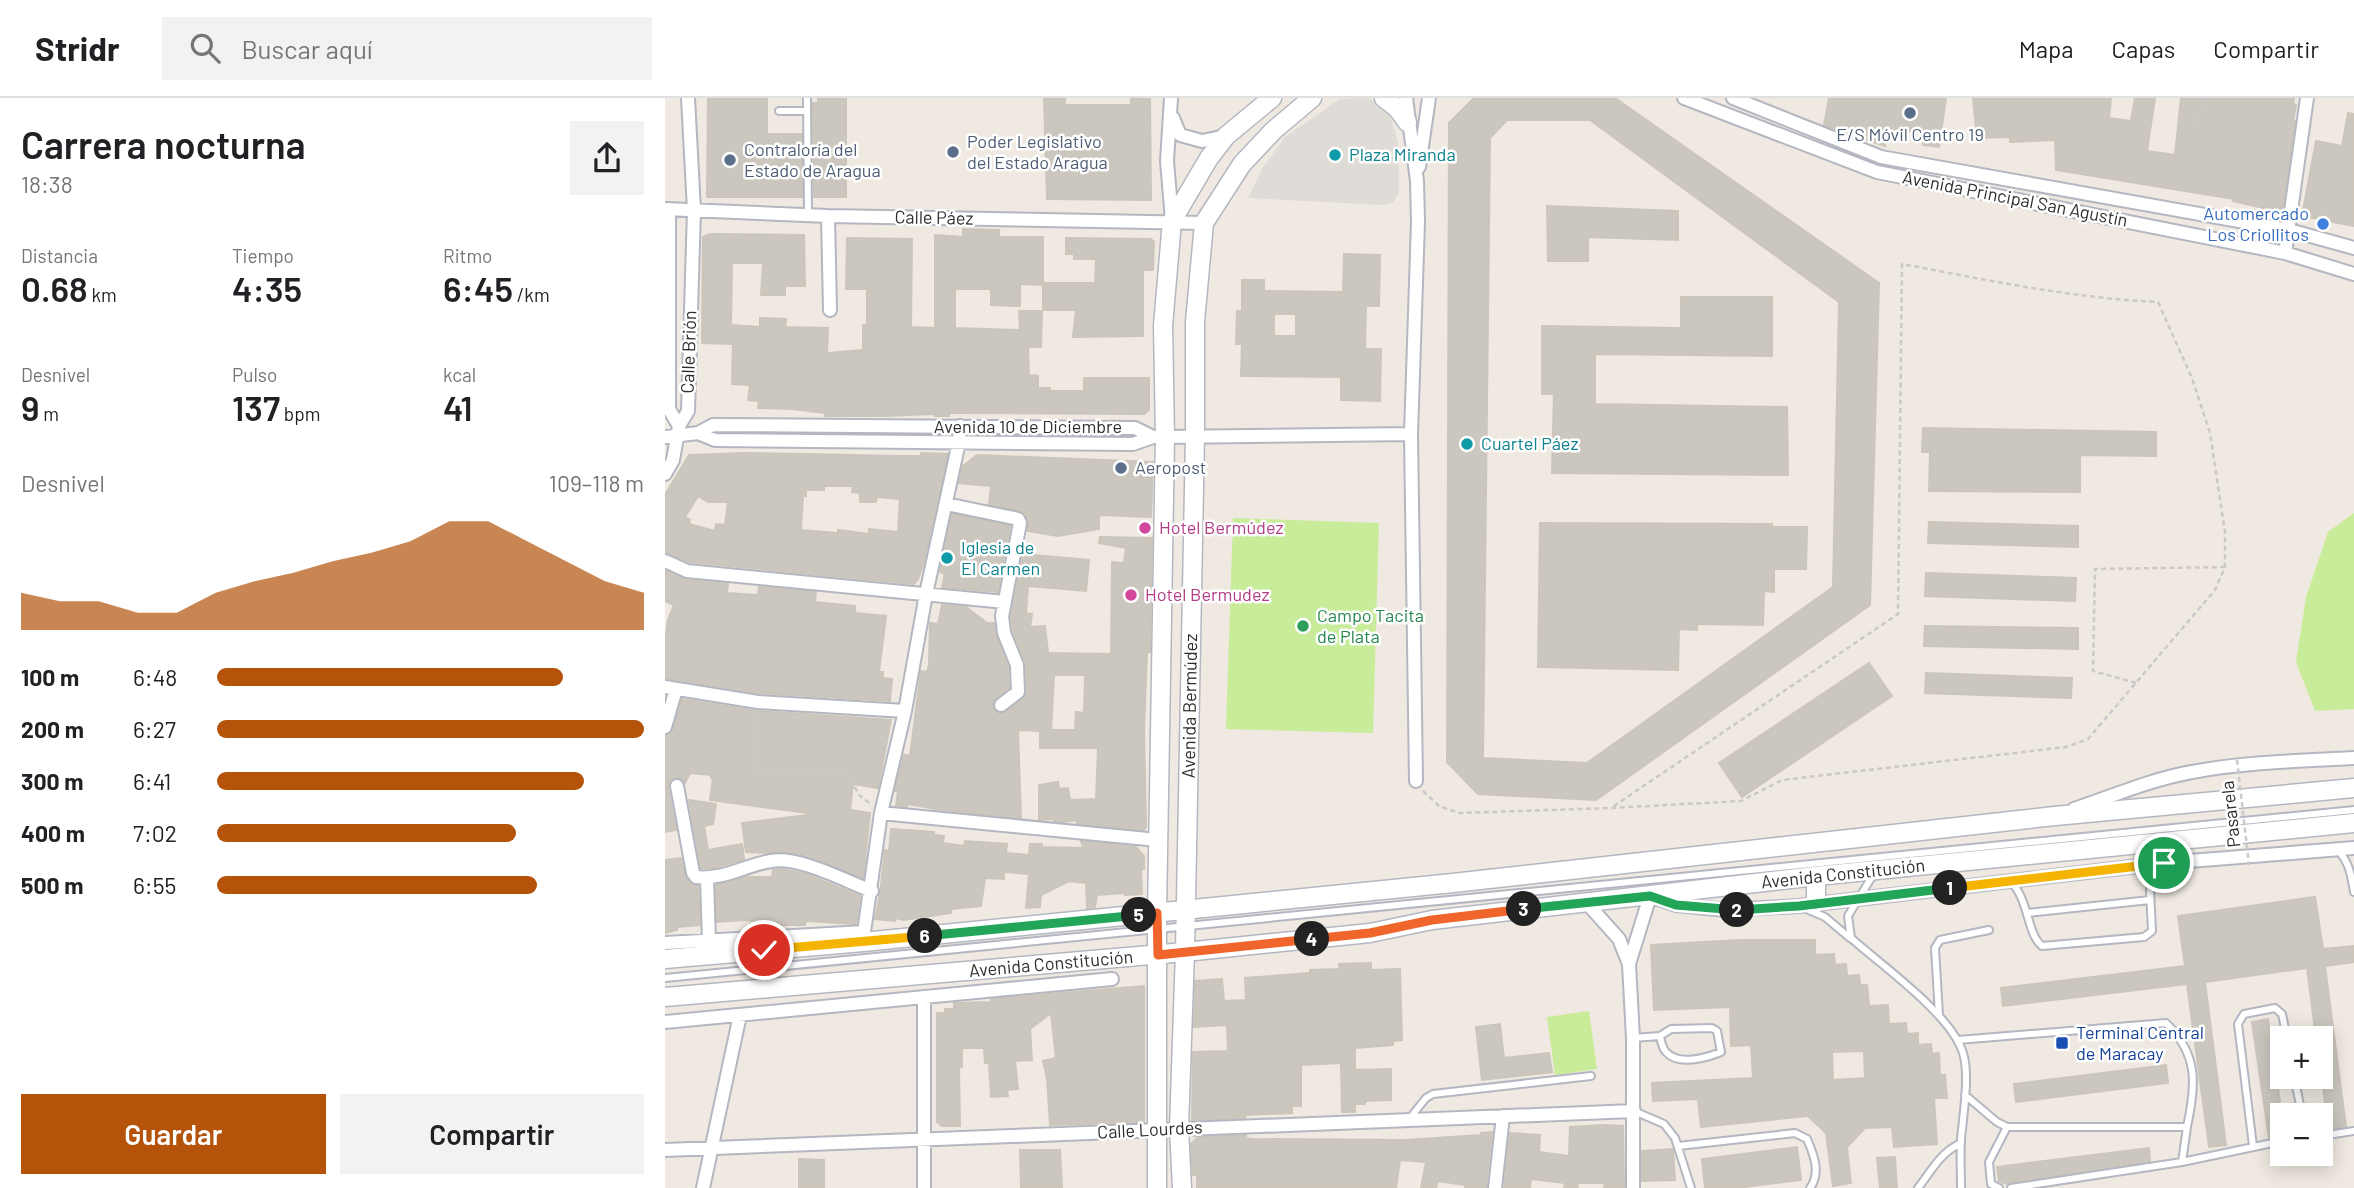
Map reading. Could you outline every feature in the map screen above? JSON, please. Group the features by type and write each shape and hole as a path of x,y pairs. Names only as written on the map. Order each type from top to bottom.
{"street":[{"name":"Calle Brión","path":"674,433 688,411 694,210 688,98"},
{"path":"1171,98 1167,161 1172,221"},
{"name":"Avenida Bermúdez","path":"1157,1188 1155,1131 1159,437 1163,326 1172,221 1209,158 1226,136 1272,98"},
{"name":"Avenida Bermúdez","path":"1182,1188 1179,1128 1186,918 1195,322 1204,223 1242,164 1274,130 1312,98"},
{"path":"1384,98 1397,108 1407,122"},
{"path":"1406,98 1407,122 1417,181 1418,222 1411,434 1416,781"},
{"path":"1417,181 1429,98"},
{"name":"Avenida Principal San Agustín","path":"1684,98 1877,172 2285,253 2354,274"},
{"name":"Avenida Principal San Agustín","path":"1734,98 1881,157 2289,230 2354,248"},
{"path":"2285,253 2307,98"},
{"path":"1171,114 1180,135 1202,141 1226,136"},
{"path":"1810,146 1816,131"},
{"path":"2071,211 2075,192"},
{"name":"Calle Brión","path":"667,209 669,409 674,433"},
{"name":"Calle Páez","path":"667,209 828,216 1204,223"},
{"path":"2168,230 2171,209"},
{"path":"828,216 830,310"},
{"path":"668,321 690,321"},
{"name":"Avenida 10 de Diciembre","path":"698,433 713,425 960,426 1135,428 1159,437"},
{"path":"665,943 864,932 872,891 881,813 905,711 960,426"},
{"path":"665,474 673,460 674,433"},
{"name":"Avenida 10 de Diciembre","path":"674,433 698,433 715,440 1133,444 1159,437"},
{"path":"1159,437 1411,434"},
{"path":"946,504 1018,519 1020,531 1002,616 1004,633 1017,666 1019,692 1002,705"},
{"path":"665,561 687,570 1005,602"},
{"path":"665,727 671,688 758,702 905,711"},
{"path":"2055,816 2161,779 2193,772 2354,758"},
{"path":"677,786 692,873 696,877 707,878 773,860 801,864 872,891"},
{"name":"Avenida Constitución","path":"665,958 1157,922 1480,880 2055,816 2354,788"},
{"path":"881,813 1158,840"},
{"name":"Avenida Constitución","path":"665,997 1185,953 1370,933 1432,920 1816,876 2354,823"},
{"path":"1629,964 1650,896 1676,905 1727,910 1858,899 2164,863 2354,848"},
{"path":"1808,904 1816,876"},
{"path":"707,878 709,942"},
{"path":"1586,902 1619,939 1629,964 1635,1111 1633,1188"},
{"path":"665,1022 1112,979"},
{"path":"924,998 924,1188"},
{"path":"702,1188 740,1015"},
{"name":"Calle Lourdes","path":"665,1150 1635,1111"},
{"path":"1495,1188 1503,1116"}],"lane":[{"path":"807,98 808,215"},
{"path":"779,111 807,111"},
{"path":"1186,918 1720,872 2354,810"},
{"path":"2337,849 2351,870 2354,892"},
{"path":"2007,881 2014,884 2028,913 2033,937 2042,946 2144,937 2152,931 2152,883 2164,863"},
{"path":"1851,939 1848,916 1876,870"},
{"path":"2028,913 2150,900"},
{"path":"1808,904 1939,1015 1958,1040 1964,1055 1965,1095 1961,1188"},
{"path":"665,978 1157,922"},
{"path":"1939,1015 1935,948 1940,940 1989,930"},
{"path":"2253,1146 2238,1024 2244,1014 2275,1008 2282,1014 2284,1026"},
{"path":"1958,1040 2166,1023 2179,1035 2192,1061 2194,1096 2182,1162"},
{"path":"1633,1038 1660,1036 1671,1029 1712,1028 1717,1031 1721,1052 1692,1059 1673,1057 1664,1050 1660,1036"},
{"path":"1409,1120 1426,1098 1433,1094 1591,1076"},
{"path":"1965,1095 2007,1127 2187,1127"},
{"path":"1635,1111 1664,1124 1678,1146 1691,1188"},
{"path":"1999,1188 1991,1184 1989,1162 2007,1127"},
{"path":"2333,1134 2354,1130"},
{"path":"1678,1146 1794,1133 1807,1139 1815,1156 1816,1176 1810,1188"},
{"path":"1918,1188 1935,1162 1948,1149 1961,1143"},
{"path":"2011,1188 2182,1162 2270,1143"}],"path":[{"path":"2199,128 2200,98"},
{"path":"1416,781 1425,795 1439,806 1459,813 1611,808 1741,801 1782,780 2066,747 2088,739 2215,590 2225,567 2225,532 2210,433 2192,377 2158,302 2106,300 2060,294 1902,264 1898,614 1611,808"},
{"path":"2136,683 2093,671 2095,569 2225,567"},
{"path":"758,702 756,768 759,773 805,771 848,774 859,794 881,813"},
{"name":"Pasarela","path":"2237,760 2249,865"}],"green space":[{"path":"2354,513 2354,709 2315,711 2296,662 2306,597 2328,532"},
{"name":"Campo Tacita de Plata","path":"1233,518 1379,523 1373,733 1226,729"},
{"path":"1589,1011 1597,1069 1555,1075 1547,1017"}],"shaded area":[{"name":"Plaza Miranda","path":"1367,98 1377,101 1389,113 1398,142 1399,193 1393,203 1383,205 1248,198 1263,167 1285,137 1340,99"}],"building":[{"path":"708,98 767,98 767,134 802,134 802,197 707,197"},
{"path":"818,98 846,98 846,197 814,197 813,103 818,103"},
{"path":"1044,98 1065,98 1065,105 1131,105 1131,98 1150,98 1151,200 1047,199"},
{"name":"Cuartel Páez","path":"1474,98 1615,98 1879,283 1870,605 1596,800 1478,794 1447,762 1449,123","holes":["1507,120 1590,120 1839,302 1833,587 1587,763 1483,758 1490,138"]},
{"path":"1829,98 1946,98 1939,147 1923,145 1925,133 1885,129 1885,146 1824,125"},
{"path":"1973,98 2111,98 2109,118 2131,121 2135,98 2155,98 2147,151 2175,155 2181,98 2294,98 2295,121 2282,212 2233,201 2234,199 2056,170 2055,140 2010,142 2010,137 1977,138"},
{"path":"2348,113 2354,114 2354,226 2302,216 2316,141 2342,146"},
{"path":"1547,206 1678,211 1678,240 1588,237 1588,261 1548,261"},
{"path":"963,229 999,230 999,237 1043,237 1043,283 1095,283 1096,259 1074,259 1074,254 1066,254 1066,238 1151,239 1154,242 1153,270 1143,270 1143,336 1073,337 1076,310 1043,310 1043,285 1020,284 1020,306 991,305 991,289 955,289 955,328 1020,330 1019,311 1042,311 1041,347 1028,347 1029,375 1038,376 1038,388 1050,388 1050,391 1084,391 1084,378 1149,378 1149,410 1144,414 949,413 949,416 825,416 825,413 792,409 758,408 759,401 748,400 750,385 732,384 733,344 702,343 703,237 710,234 804,235 805,286 785,286 785,295 761,295 763,263 732,263 731,325 760,327 760,318 786,319 785,327 828,328 827,353 863,350 863,325 867,325 867,289 846,289 847,238 912,239 911,327 935,328 935,235 963,237"},
{"path":"1344,254 1380,255 1379,306 1366,306 1365,349 1381,349 1380,401 1341,400 1341,377 1241,376 1242,344 1236,344 1237,311 1242,311 1242,280 1264,280 1264,291 1343,292","holes":["1274,314 1296,314 1296,336 1274,336"]},
{"path":"1681,297 1772,297 1772,356 1595,354 1595,404 1787,407 1788,475 1552,473 1554,394 1542,394 1542,326 1681,328"},
{"path":"1923,428 2156,432 2156,456 2080,455 2080,492 1929,491 1930,452 1922,452"},
{"path":"948,454 918,579 914,584 689,562 665,552 665,495 689,455","holes":["824,486 853,486 852,492 860,493 860,502 876,502 877,497 900,499 898,532 869,529 869,534 838,530 838,533 801,530 803,495 806,496 806,490 824,490","698,496 708,502 728,502 725,525 716,524 715,531 689,524 690,520 685,517"]},
{"path":"977,455 1153,462 1151,517 1099,515 1099,529 1058,536 1027,531 1028,520 1023,512 989,504 991,486 959,483 963,466"},
{"path":"952,514 1010,526 1007,545 985,549 1005,552 998,592 942,587 945,574 940,572"},
{"path":"1929,522 2078,526 2078,547 1928,543"},
{"path":"1540,523 1772,524 1772,527 1807,527 1806,569 1774,569 1774,592 1764,591 1763,625 1697,624 1697,630 1679,629 1678,670 1538,667"},
{"path":"1100,537 1152,538 1150,652 1147,652 1144,729 1144,830 1077,823 1077,820 1039,820 1039,785 1058,782 1059,789 1068,788 1070,800 1096,799 1098,748 1040,748 1040,731 1018,730 1021,818 908,804 907,807 896,806 898,792 895,791 904,755 910,756 921,671 927,672 929,665 930,623 938,624 942,605 966,607 987,623 994,623 1008,667 1009,688 995,699 992,707 998,713 1006,712 1023,699 1027,692 1026,664 1013,631 1011,616 1023,554 1089,560 1086,591 1028,586 1026,613 1032,614 1030,627 1045,626 1048,653 1111,654 1112,562 1124,563 1126,548 1099,543","holes":["1054,675 1085,675 1084,713 1076,712 1075,730 1051,730"]},
{"path":"665,571 686,580 728,584 727,593 758,595 759,587 816,592 815,602 855,606 855,613 886,616 879,672 883,672 883,678 892,679 890,701 759,693 665,678 665,640 674,605 665,601"},
{"path":"1926,573 2076,578 2075,601 1925,596"},
{"path":"1925,626 2078,628 2078,649 1924,646"},
{"path":"1869,663 1892,696 1742,797 1719,763"},
{"path":"1926,673 2072,678 2071,698 1925,693"},
{"path":"682,699 757,711 891,720 878,788 853,784 850,810 870,813 863,878 797,854 746,852 742,823 808,813 710,800 713,778 711,775 690,773 685,783 679,778 671,780 668,788 676,830 665,832 665,736 673,730"},
{"path":"689,800 716,804 713,824 704,826 708,850 742,844 744,859 715,868 701,868"},
{"path":"891,829 934,832 934,835 944,836 943,843 964,846 965,841 1007,844 1006,853 1029,855 1030,844 1083,848 1081,841 1136,847 1144,856 1144,869 1141,869 1142,894 1097,895 1095,907 1087,908 1086,883 1069,881 1041,895 1040,907 1026,908 1029,874 1004,872 1004,879 985,878 981,906 951,909 951,913 904,920 875,919 885,850 889,851"},
{"path":"681,858 686,878 691,884 698,886 700,925 677,927 677,930 665,933 665,860"},
{"path":"773,870 806,874 860,896 856,924 805,921 805,925 778,925 778,928 764,929 765,922 717,922 716,885 747,877 772,877"},
{"path":"2315,897 2323,949 2354,946 2354,962 2325,966 2333,1026 2314,1026 2307,968 2205,982 2226,1145 2209,1147 2187,984 2003,1006 2001,988 2185,966 2178,916"},
{"path":"1740,940 1815,940 1815,955 1834,954 1835,965 1846,964 1847,976 1859,975 1860,985 1867,985 1869,1006 1888,1005 1889,1024 1906,1023 1907,1034 1918,1033 1918,1045 1931,1044 1932,1054 1939,1053 1940,1075 1945,1075 1947,1098 1934,1098 1937,1144 1894,1147 1892,1127 1865,1128 1847,1147 1851,1183 1833,1186 1826,1133 1808,1116 1701,1127 1698,1099 1653,1101 1652,1083 1753,1078 1751,1045 1731,1046 1730,1007 1654,1010 1651,945","holes":["1864,1051 1865,1078 1833,1080 1832,1052"]},
{"path":"1371,963 1371,970 1400,969 1402,1040 1393,1041 1393,1045 1355,1048 1355,1070 1391,1069 1391,1100 1365,1101 1365,1104 1355,1104 1355,1112 1342,1112 1341,1063 1301,1065 1301,1106 1292,1106 1292,1113 1192,1120 1193,1052 1228,1051 1227,1025 1194,1027 1195,981 1222,979 1224,1001 1246,1000 1245,978 1340,969 1339,964"},
{"path":"1144,986 1144,1122 1050,1125 1047,1078 1043,1061 1056,1058 1051,1013 1030,1029 1032,1060 1015,1061 1018,1089 1007,1090 1008,1096 991,1097 989,1063 985,1063 984,1048 962,1048 962,1067 959,1067 960,1126 942,1126 937,1122 937,1013 954,1009 954,1003 991,1002 991,999"},
{"path":"2268,1019 2270,1089 2278,1089 2280,1103 2270,1103 2269,1138 2252,1022"},
{"path":"1500,1024 1504,1058 1549,1053 1552,1072 1482,1080 1476,1027"},
{"path":"2333,1027 2346,1127 2333,1128 2333,1103 2325,1103 2323,1089 2333,1089"},
{"path":"2166,1065 2168,1083 2016,1102 2014,1084"},
{"path":"1623,1126 1624,1187 1604,1187 1605,1183 1577,1183 1578,1188 1564,1188 1565,1183 1531,1179 1530,1188 1504,1188 1510,1133 1540,1135 1539,1152 1569,1156 1570,1127"},
{"path":"1492,1132 1486,1188 1465,1188 1465,1185 1438,1181 1436,1188 1421,1188 1426,1162 1400,1160 1396,1188 1197,1188 1197,1175 1193,1175 1191,1144 1198,1137 1246,1135 1246,1138 1251,1139 1405,1140"},
{"path":"1797,1147 1801,1180 1736,1188 1705,1188 1702,1159"},
{"path":"2149,1148 2150,1161 2007,1184 1999,1181 1997,1167"},
{"path":"1673,1149 1675,1180 1642,1181 1642,1151"},
{"path":"1020,1150 1060,1150 1062,1188 1021,1188"},
{"path":"1895,1157 1897,1188 1880,1188 1877,1158"},
{"path":"799,1159 824,1160 824,1188 799,1188"}],"place":[{"name":"E/S Móvil Centro 19","path":"1910,113"},
{"name":"Poder Legislativo del Estado Aragua","path":"953,152"},
{"name":"Plaza Miranda","path":"1335,155"},
{"name":"Contraloría del Estado de Aragua","path":"730,160"},
{"name":"Automercado Los Criollitos","path":"2323,224"},
{"name":"Cuartel Páez","path":"1467,444"},
{"name":"Aeropost","path":"1121,468"},
{"name":"Hotel Bermúdez","path":"1145,528"},
{"name":"Iglesia de El Carmen","path":"947,558"},
{"name":"Hotel Bermudez","path":"1131,595"},
{"name":"Campo Tacita de Plata","path":"1303,626"},
{"name":"Terminal Central de Maracay","path":"2062,1043"}],"route":[{"path":"764,950 1157,913 1158,955 1370,933 1432,920 1625,898 1650,896 1676,905 1727,910 1799,906 2164,863"}]}
